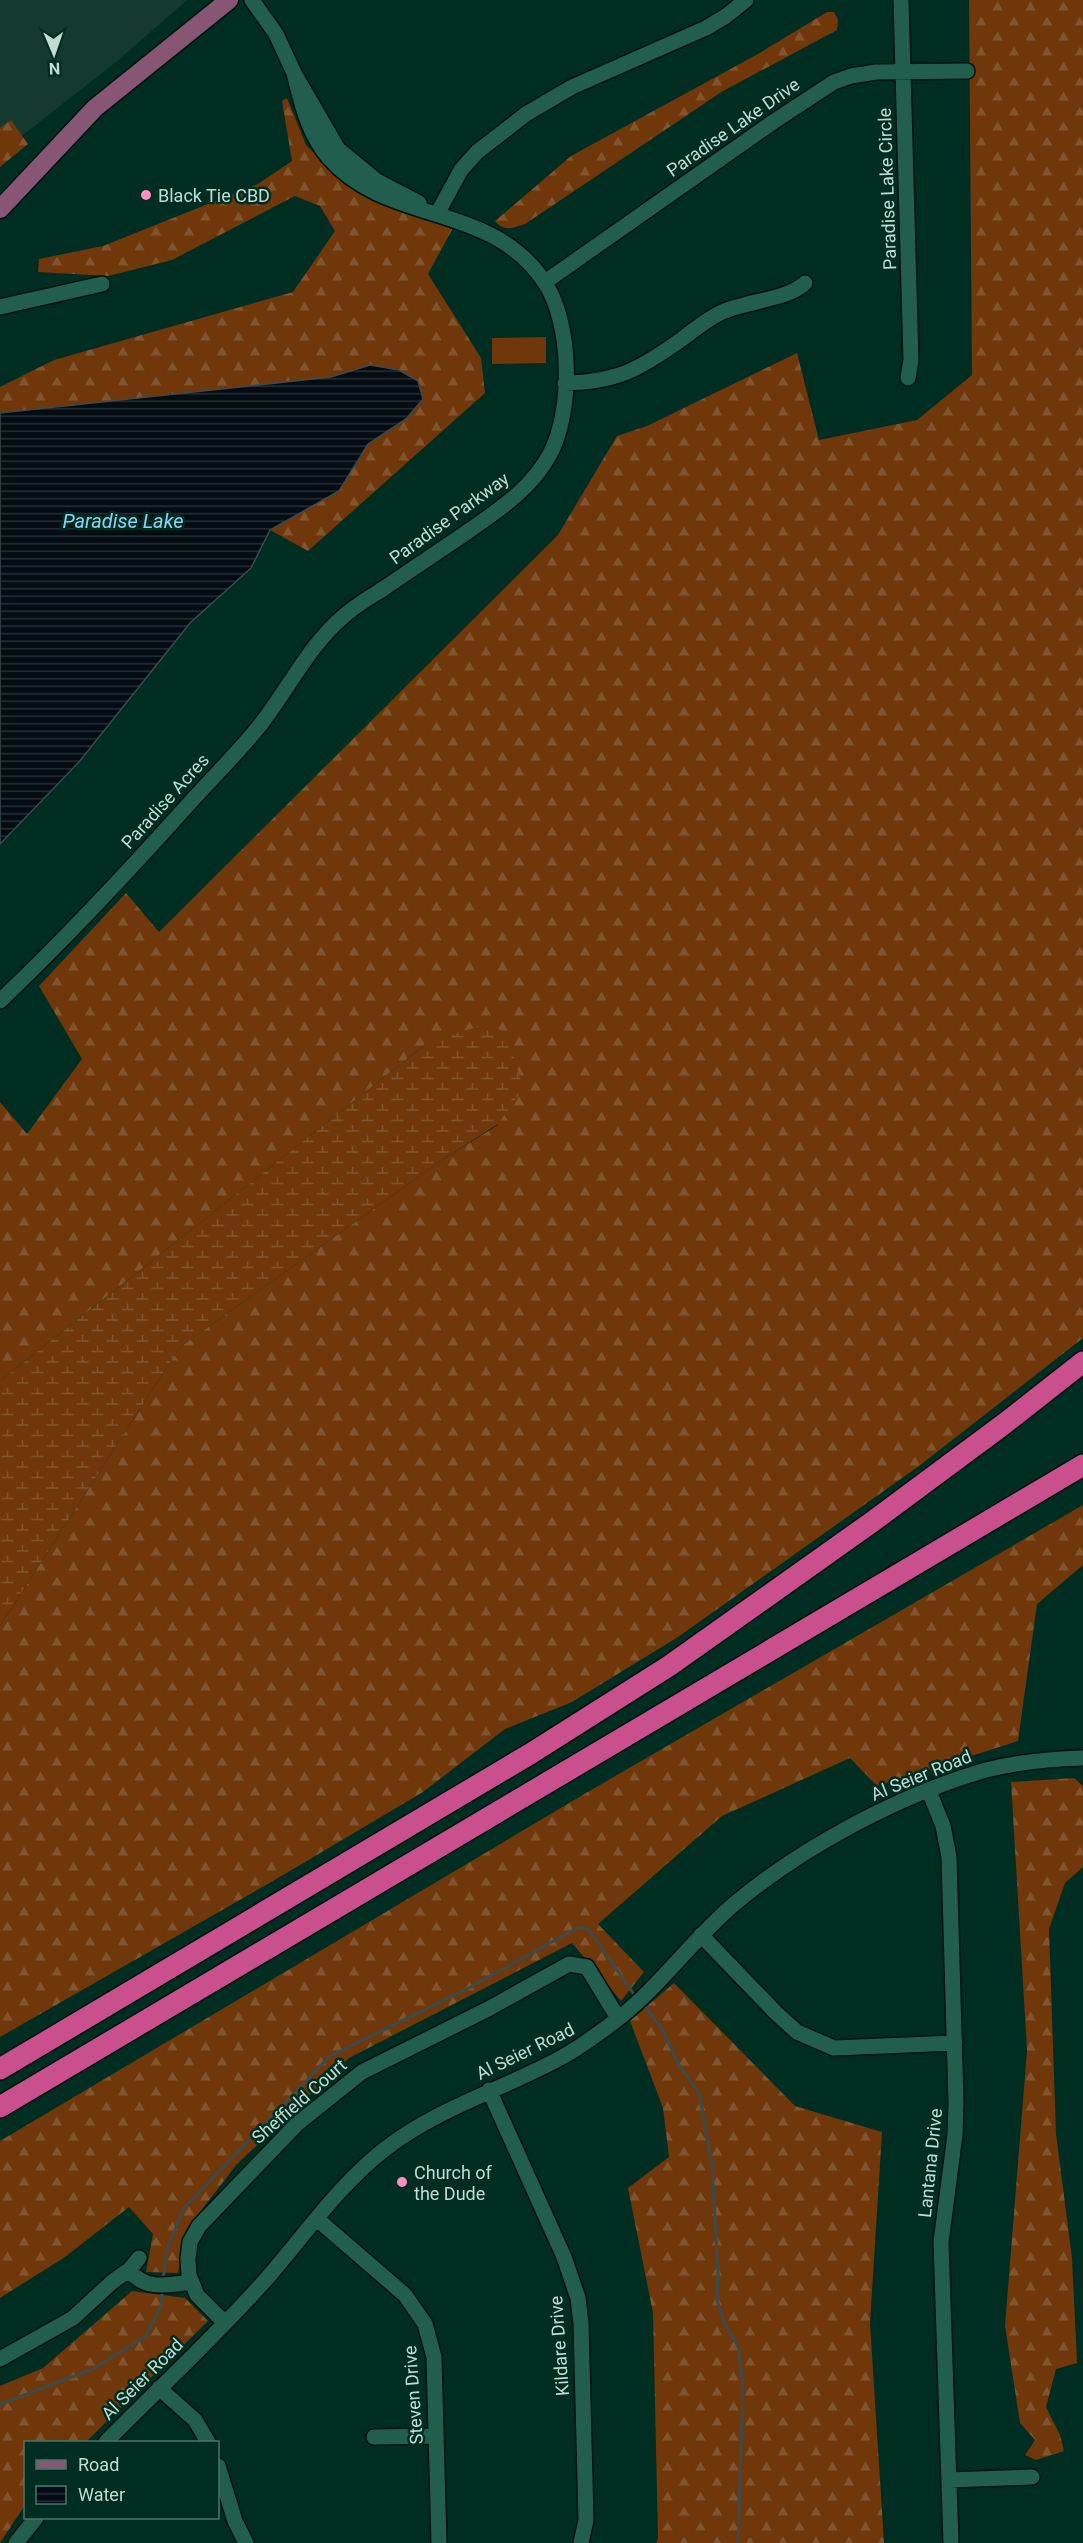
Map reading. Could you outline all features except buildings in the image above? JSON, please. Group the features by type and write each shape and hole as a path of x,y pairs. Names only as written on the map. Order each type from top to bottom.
{"highway":[{"path":"0,2069 530,1754 669,1666 882,1515 1083,1362"},
{"path":"0,2107 1083,1465"}],"main road":[{"path":"0,209 95,108 229,0"}],"street":[{"name":"Paradise Parkway","path":"252,0 276,34 294,73 303,110 316,139 339,168 354,181 373,192 500,237 517,251 545,282 559,316 563,337 565,383 561,424 550,454 525,488 498,511 345,615"},
{"path":"437,214 461,170 477,152 526,114 572,87 706,28 746,0"},
{"name":"Paradise Lake Circle","path":"901,0 911,360 909,378"},
{"name":"Paradise Lake Drive","path":"545,282 825,88 852,76 903,71 967,70"},
{"path":"565,383 606,380 632,372 656,358 718,314 756,300 792,293 805,283"},
{"path":"0,308 102,284"},
{"name":"Paradise Acres","path":"0,1001 67,938 261,724 316,644 345,615"},
{"name":"Al Seier Road","path":"107,2441 225,2323 359,2172 384,2150 446,2110 562,2057 618,2018 656,1984 701,1935 732,1906 799,1857 865,1819 929,1791 985,1771 1014,1764 1083,1758"},
{"name":"Lantana Drive","path":"929,1791 943,1826 948,1857 955,2043 955,2134 941,2242 951,2543"},
{"path":"701,1935 797,2032 834,2048 955,2043"},
{"name":"Sheffield Court","path":"225,2323 197,2295 188,2259 190,2242 199,2226 297,2124 362,2072 488,2009 569,1964 587,1967 618,2018"},
{"name":"Kildare Drive","path":"489,2090 564,2257 578,2298 581,2323 586,2520 581,2543"},
{"name":"Steven Drive","path":"317,2219 405,2295 425,2324 434,2357 439,2543"},
{"path":"0,2359 73,2318 134,2264 136,2280 144,2284 192,2282"},
{"path":"159,2388 195,2420 207,2441"},
{"path":"374,2437 436,2436"},
{"path":"219,2469 234,2521 246,2543"},
{"path":"949,2480 1032,2477"},
{"path":"16,2543 34,2519"}],"shaded area":[{"path":"0,0 187,0 116,62 0,153"}],"green space":[{"path":"969,0 1083,0 1083,1338 919,1466 678,1637 572,1702 505,1729 423,1792 273,1881 0,2037 0,1626 180,1347 442,1160 498,1125 426,1044 0,1381 0,1102 27,1134 82,1059 39,986 126,893 159,932 558,535 617,436 647,426 797,353 819,440 917,420 972,375"},
{"path":"827,12 834,12 838,20 837,30 723,91 525,224 505,228 495,221 571,156 758,54"},
{"path":"287,98 306,145 335,174 379,201 454,226 428,274 481,358 485,393 308,551 270,530 339,491 368,444 406,419 370,365 331,377 0,413 0,387 54,360 293,292 335,231 320,206 295,196 172,260 108,276 38,272 39,259 103,246 258,184 292,161 282,101"},
{"path":"11,120 28,144 0,167 0,128"},
{"path":"546,337 546,363 492,364 492,338"},
{"path":"490,1022 508,1036 523,1089 498,1124 442,1160 180,1347 0,1626 0,1381 426,1044"},
{"path":"1083,1505 1083,1565 1037,1604 1018,1741 877,1786 850,1758 722,1816 598,1924 644,1972 621,2001 572,1943 349,2058 237,2164 186,2230 178,2273 146,2272 153,2234 129,2207 65,2257 0,2298 0,2141 586,1793"},
{"path":"1074,1778 1083,1786 1083,1867 1065,1883 1049,1929 1056,2134 1072,2258 1077,2363 1056,2369 1046,2407 1060,2435 1064,2451 1036,2460 1025,2455 1035,2440 1020,2423 1005,2326 1027,2050 1011,1782"},
{"path":"674,1983 795,2106 882,2132 870,2323 884,2543 656,2543 658,2539 653,2313 628,2188 669,2157 663,2108 630,2021"},
{"path":"132,2291 185,2298 208,2321 87,2441 24,2441 24,2507 0,2543 0,2386 43,2368"}],"water":[{"name":"Paradise Lake","path":"370,365 399,370 418,381 423,399 406,419 368,444 339,491 270,530 251,568 190,623 79,762 0,844 0,413 331,377"}],"waterway":[{"path":"163,2280 167,2249 184,2208 330,2056 467,1989 577,1928 586,1928 593,1935 635,1996"},
{"path":"644,2005 662,2029 679,2065 699,2093 712,2165 718,2274 717,2300 724,2323 738,2346 743,2386 738,2543"},
{"path":"0,2404 93,2369 146,2336 161,2306 162,2290"}],"place":[{"name":"Black Tie CBD","path":"146,195"},
{"name":"Church of the Dude","path":"402,2182"}]}
